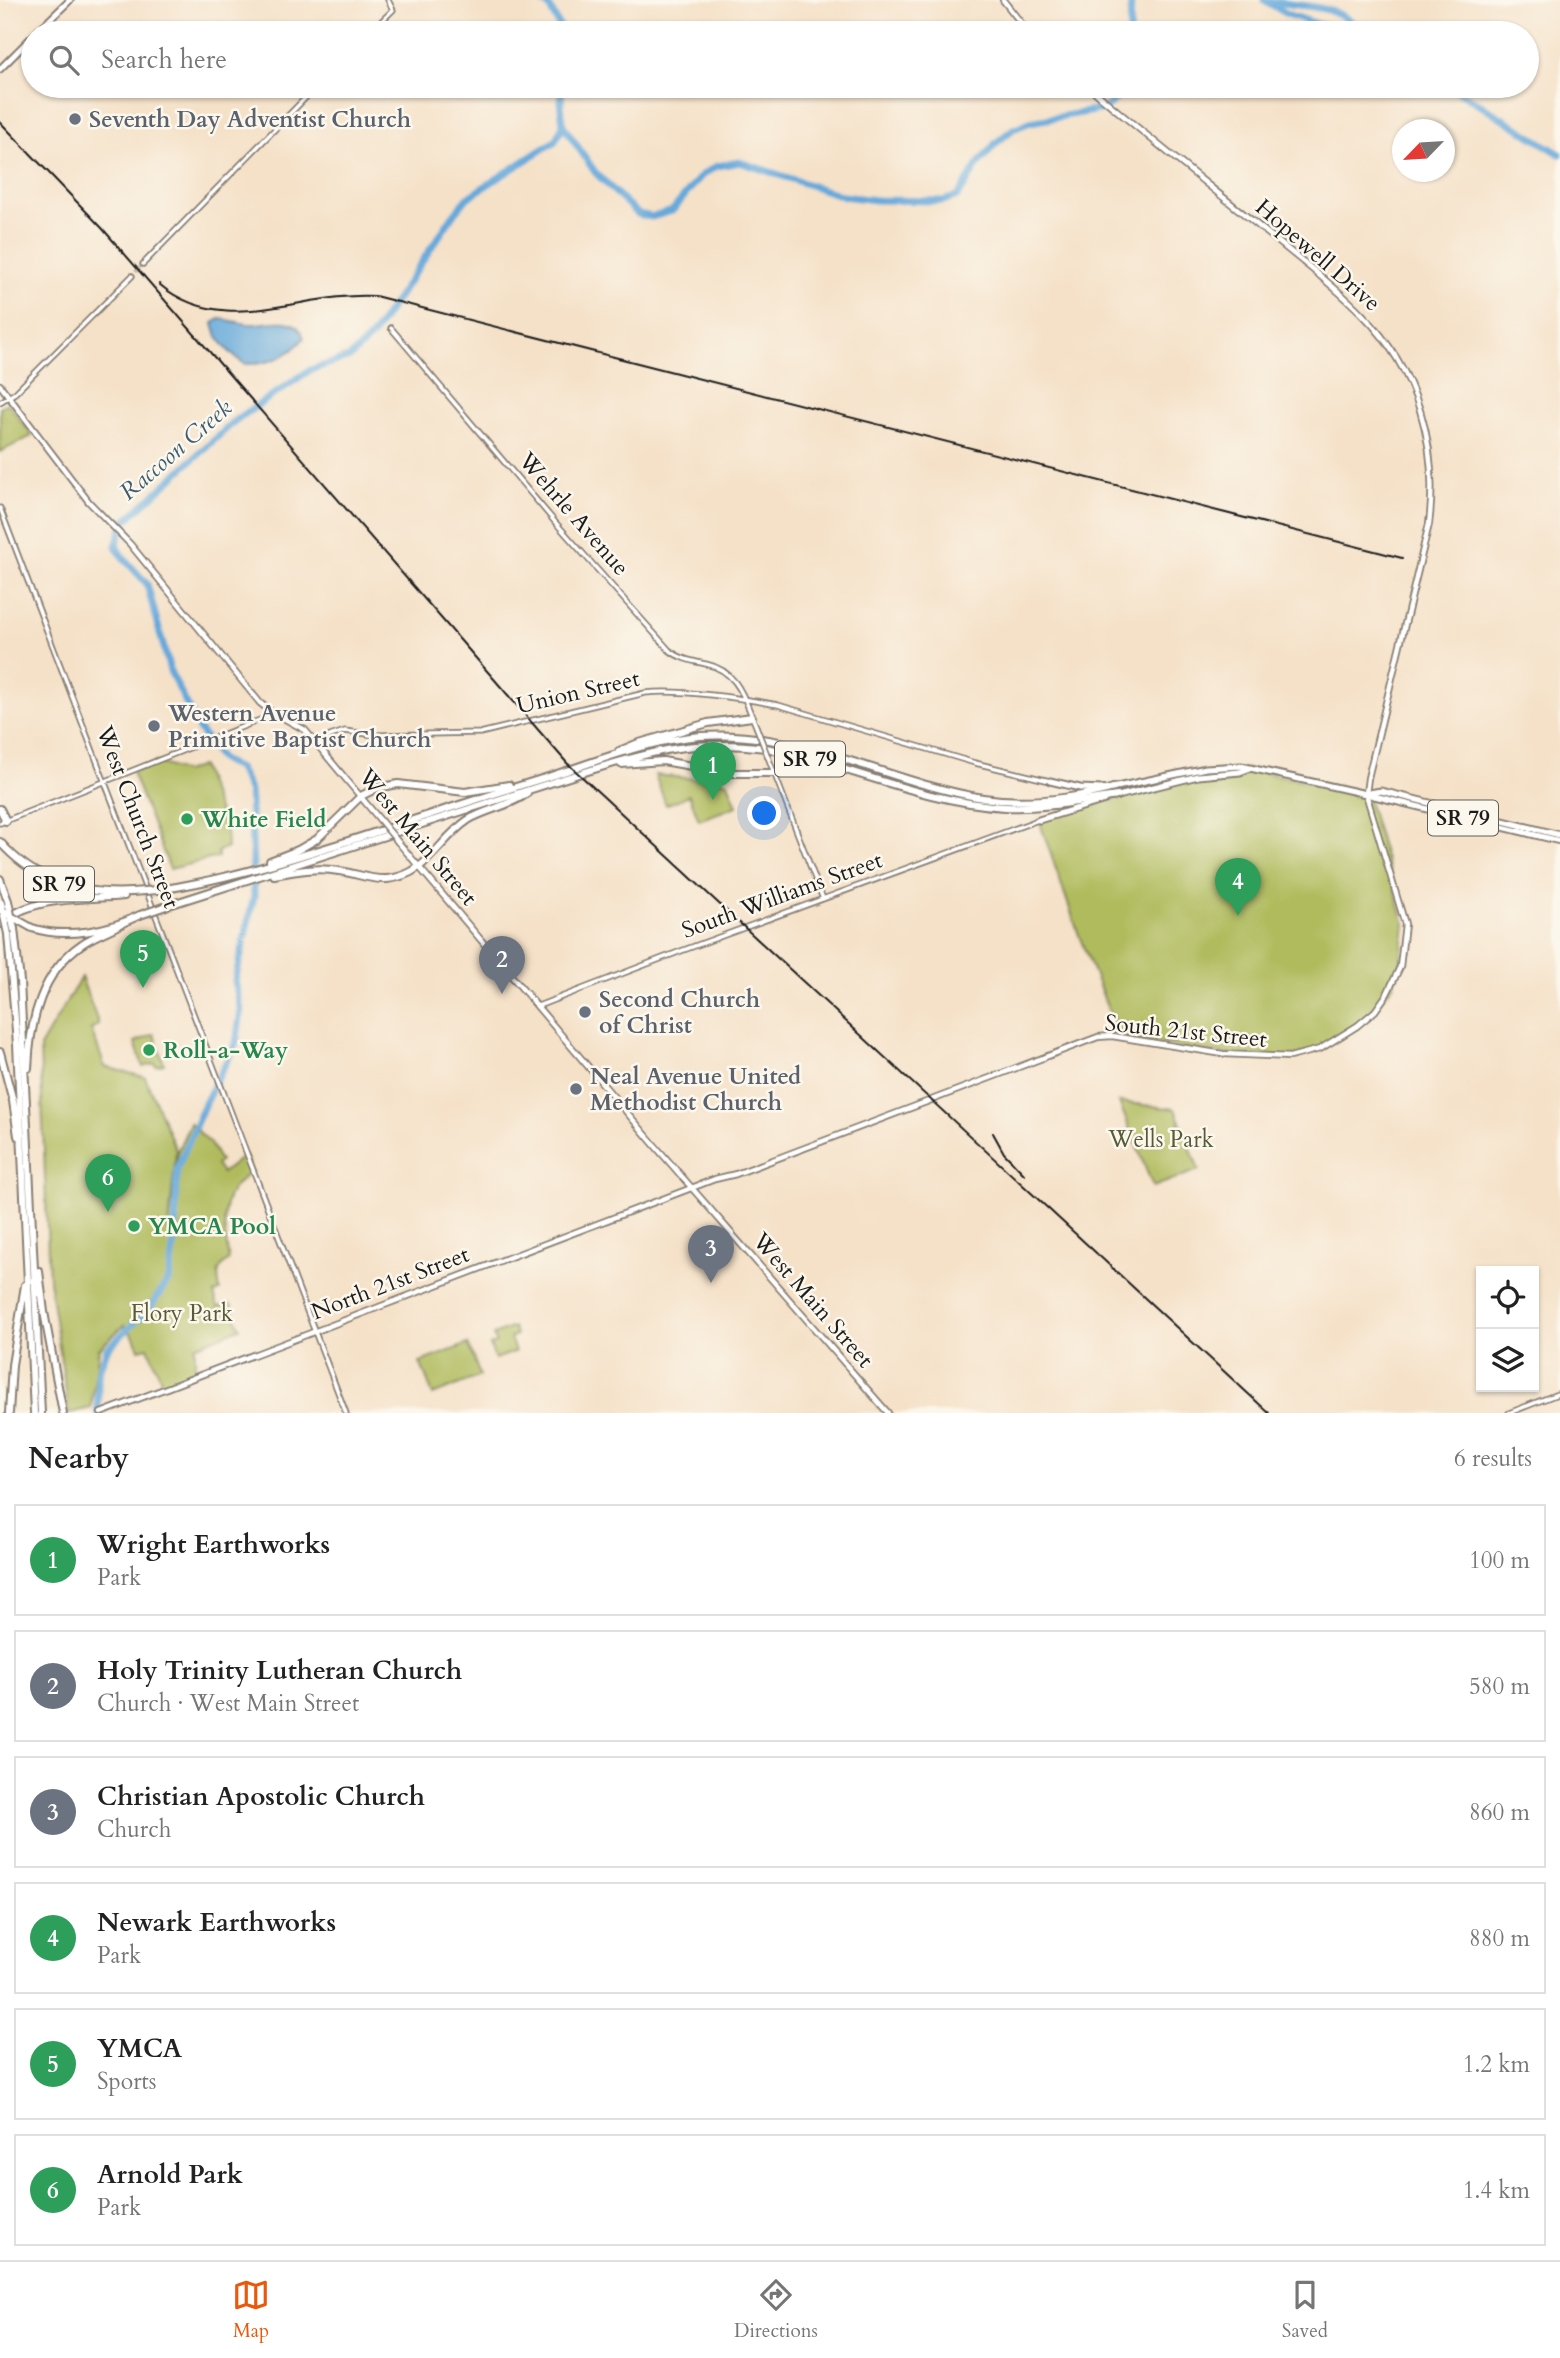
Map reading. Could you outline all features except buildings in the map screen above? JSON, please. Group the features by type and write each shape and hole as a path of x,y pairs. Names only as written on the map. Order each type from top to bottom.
{"highway":[{"path":"615,755 621,749 696,726 752,717"},
{"name":"SR 79","path":"2,903 32,928 45,932 73,933 125,922 255,878 266,870 525,784 615,755 685,738 738,736 785,744 955,792 993,799 1058,799 1114,788"},
{"name":"SR 79","path":"0,842 22,864 51,881 89,891 133,894 266,870 649,753 690,745 737,744 777,750 958,801 991,806 1049,806 1117,796"},
{"path":"592,770 653,760 731,773 774,773"},
{"path":"266,870 317,839 360,796 377,788 398,784 465,792 519,782 525,784"},
{"path":"266,870 320,869 381,879 402,876 420,868 466,822 492,808 522,797 532,789"},
{"path":"0,809 3,822"},
{"path":"0,879 2,903 11,931 20,981 41,1413"},
{"path":"0,924 26,908 47,902 133,894"},
{"path":"25,1087 32,1024 47,983 82,943 125,922"},
{"path":"11,931 34,1413"},
{"path":"0,1052 10,1086 22,1149"},
{"path":"34,1249 63,1413"},
{"path":"9,1413 10,1381 26,1259"}],"main road":[{"path":"49,21 70,0"},
{"path":"1003,0 1020,21"},
{"path":"0,69 21,49"},
{"name":"Hopewell Drive","path":"1104,98 1363,314 1399,362 1420,407 1432,466 1429,524 1375,744 1366,793"},
{"name":"West Main Street","path":"0,385 73,482 130,544 260,703 300,726 319,746 692,1188 888,1413"},
{"name":"SR 79","path":"1114,788 1206,768 1241,766 1366,793 1537,836 1546,834 1560,838"},
{"name":"SR 79","path":"1117,796 1198,776 1248,769"},
{"path":"1050,780 1080,788 1114,788"},
{"name":"SR 79","path":"1366,793 1381,791 1536,828 1560,838"},
{"name":"South 21st Street","path":"692,1188 1098,1037 1112,1036 1223,1054 1271,1058 1290,1057 1320,1049 1357,1026 1382,1002 1397,975 1404,943 1405,923 1402,909 1366,793"},
{"path":"1039,820 1117,796"},
{"path":"1498,826 1527,830 1536,828"},
{"name":"North 21st Street","path":"101,1413 692,1188"}],"street":[{"path":"382,21 393,10 388,0"},
{"path":"142,264 305,98"},
{"path":"0,402 132,276"},
{"name":"Wehrle Avenue","path":"391,328 555,522 669,650 685,660 726,671 736,681 823,899"},
{"name":"West Church Street","path":"0,509 346,1413"},
{"name":"Union Street","path":"319,746 330,736 345,731 375,735 482,733 645,693 668,692 778,705 975,763 1050,780"},
{"path":"3,822 201,746 275,714"},
{"name":"South Williams Street","path":"538,1006 1039,820"},
{"path":"1509,1413 1560,1393"}],"green space":[{"path":"8,403 32,436 0,452 0,407"},
{"name":"White Field","path":"157,762 184,772 201,766 226,830 227,848 218,851 218,857 170,869 132,772"},
{"path":"1248,769 1366,794 1405,924 1400,967 1393,985 1369,1017 1320,1049 1290,1057 1223,1054 1112,1036 1113,1021 1080,938 1039,820 1198,776"},
{"path":"655,775 728,782 737,806 699,820 689,795 666,805"},
{"name":"Flory Park","path":"81,977 99,1025 91,1029 105,1067 145,1077 176,1150 168,1233 178,1150 190,1123 209,1142 220,1161 216,1165 222,1173 245,1155 251,1171 235,1186 227,1200 224,1225 229,1260 220,1269 220,1290 214,1294 218,1307 231,1304 240,1328 195,1346 195,1373 163,1385 148,1347 139,1349 134,1337 124,1325 99,1349 91,1408 69,1413 49,1280 40,1047"},
{"name":"Roll-a-Way","path":"154,1034 164,1064 156,1066 155,1063 143,1067 135,1042"},
{"name":"Wells Park","path":"1119,1102 1175,1109 1199,1170 1153,1187"},
{"path":"513,1327 516,1335 510,1338 515,1352 495,1359 490,1345 496,1343 493,1335"},
{"path":"468,1344 480,1376 433,1395 420,1362"}],"water":[{"path":"220,319 251,324 290,323 301,330 304,338 292,350 278,358 245,364 230,352 217,335 213,323"}],"waterway":[{"path":"539,0 549,6 557,21"},
{"path":"1130,21 1131,0"},
{"path":"1264,0 1329,10 1351,21"},
{"path":"1266,1 1287,14 1309,21"},
{"path":"561,98 563,125 595,172 638,214 652,217 672,211 702,175 717,166 740,162 843,196 876,200 943,201 958,196 978,164 996,143 1013,129 1030,122 1104,109 1117,98"},
{"path":"1469,98 1560,154"},
{"name":"Raccoon Creek","path":"98,1413 98,1374 107,1349 150,1308 169,1279 175,1234 177,1169 205,1103 236,1043 241,1011 235,981 254,896 250,792 239,769 220,759 199,729 170,671 147,584 116,546 124,522 236,420 310,370 350,357 372,336 467,198 555,141 563,125"}],"tunnel":[{"path":"132,276 143,264"}],"railway":[{"path":"0,122 102,228 567,763 1269,1413"},
{"path":"159,284 184,300 210,308 237,311 347,296 375,296 1402,558"},
{"path":"993,1133 1004,1153 1024,1174"}],"place":[{"name":"Seventh Day Adventist Church","path":"75,119"},
{"name":"Western Avenue Primitive Baptist Church","path":"154,726"},
{"name":"Wright Earthworks","path":"713,800"},
{"name":"White Field","path":"187,819"},
{"name":"Newark Earthworks","path":"1238,916"},
{"name":"YMCA","path":"143,988"},
{"name":"Holy Trinity Lutheran Church","path":"502,994"},
{"name":"Second Church of Christ","path":"585,1012"},
{"name":"Roll-a-Way","path":"149,1050"},
{"name":"Neal Avenue United Methodist Church","path":"576,1089"},
{"name":"Arnold Park","path":"108,1212"},
{"name":"YMCA Pool","path":"134,1226"},
{"name":"Christian Apostolic Church","path":"711,1283"}]}
